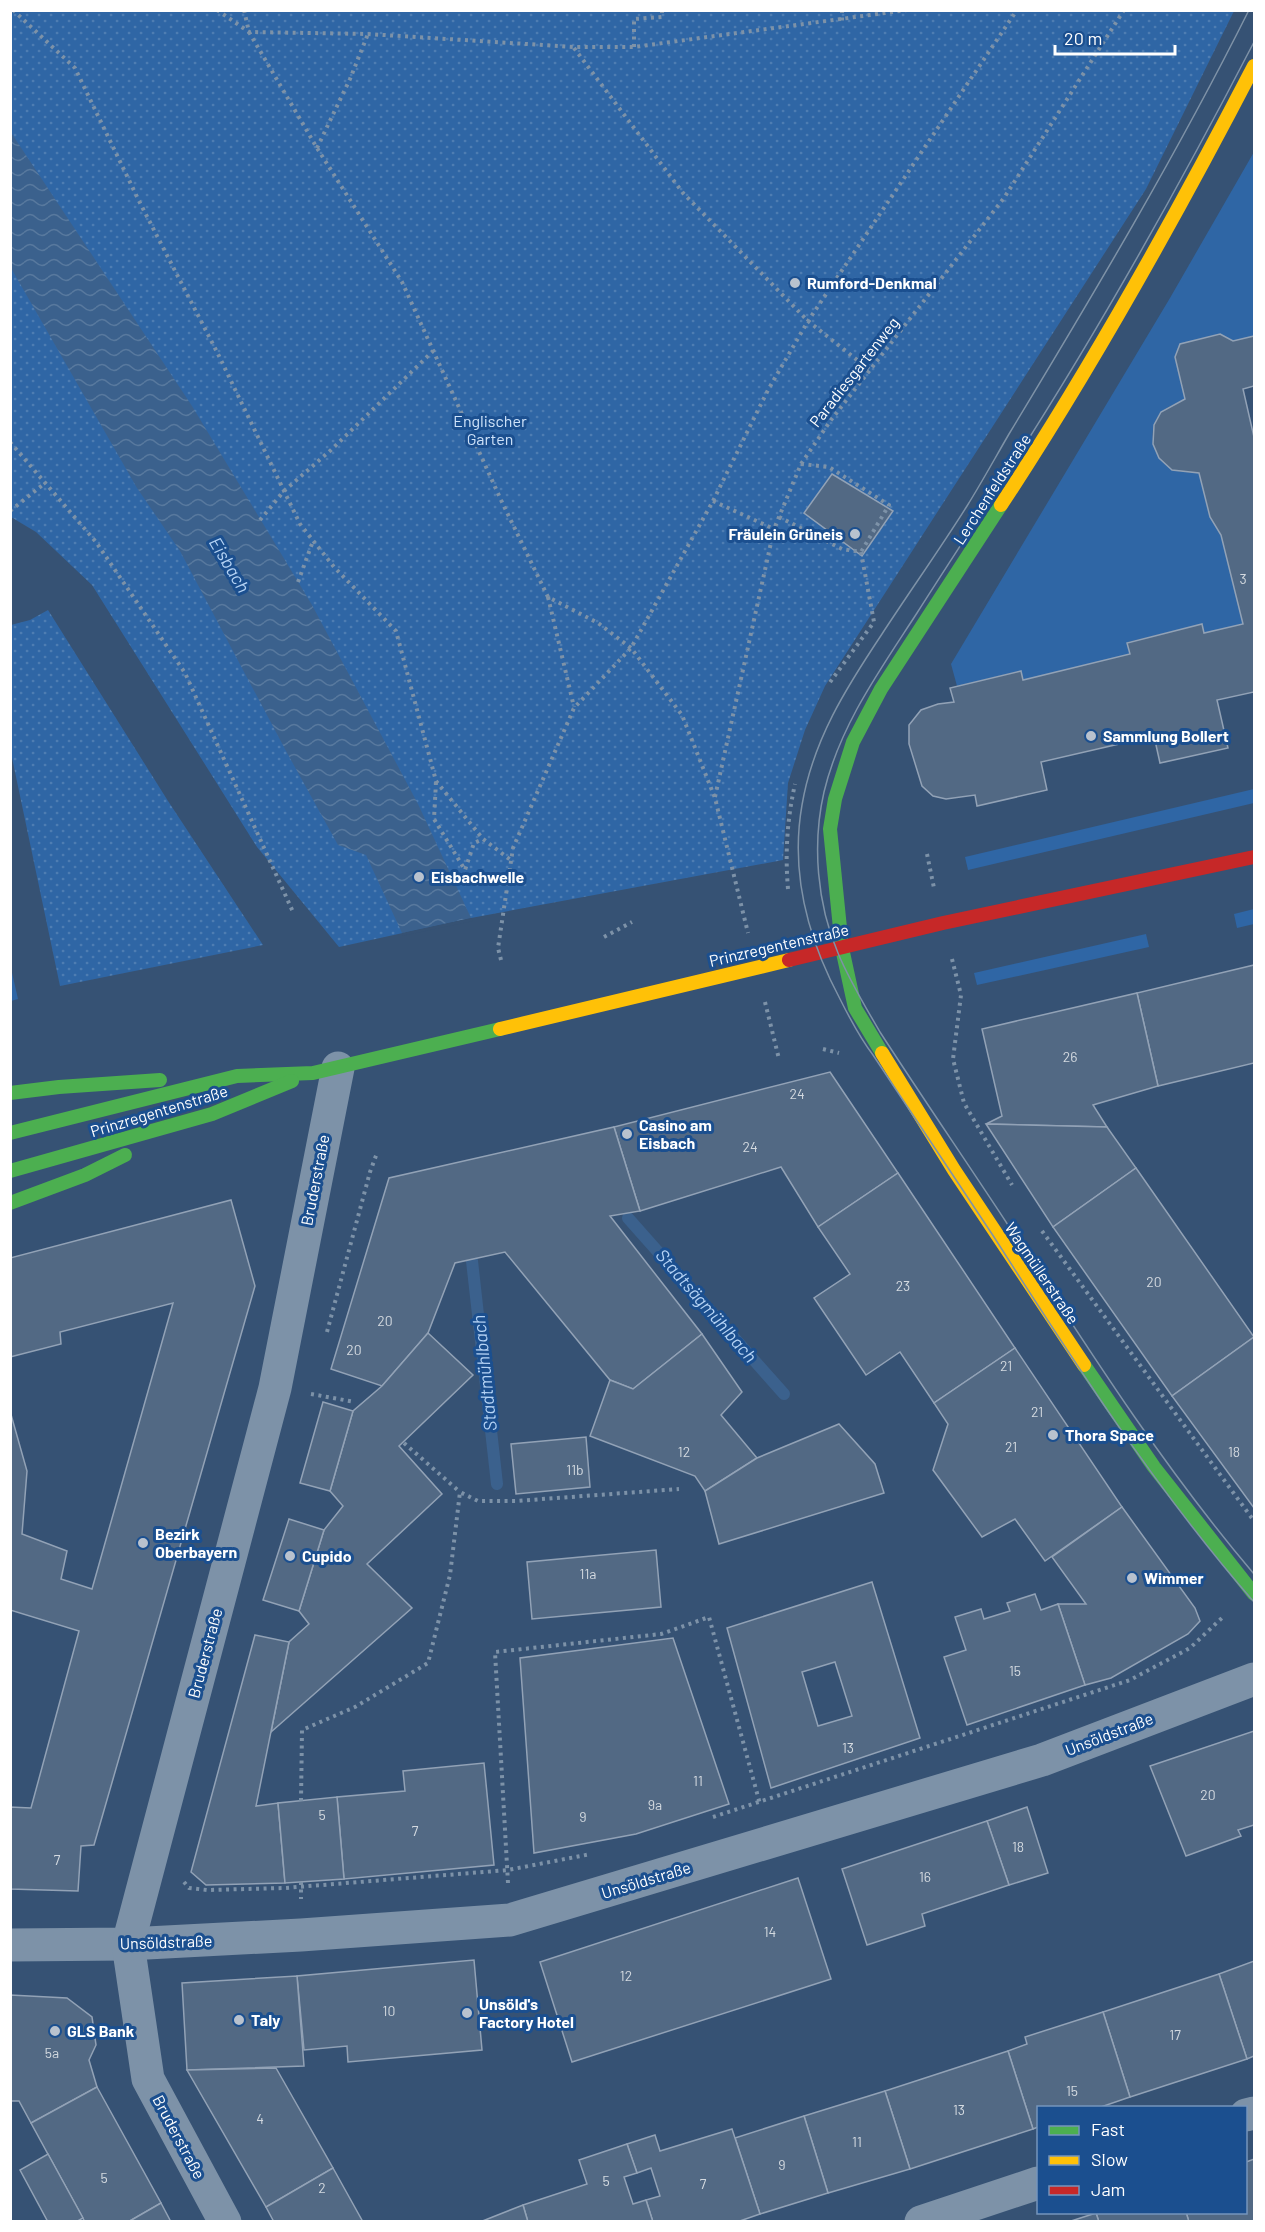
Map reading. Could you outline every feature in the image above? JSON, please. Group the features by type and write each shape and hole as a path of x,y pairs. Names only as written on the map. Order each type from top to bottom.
{"main road":[{"name":"Lerchenfeldstraße","path":"842,948 830,829 831,810 841,770 860,725 1076,386 1175,214 1254,66"},
{"name":"Prinzregentenstraße","path":"10,1171 212,1114 326,1070 943,923 1254,857"},
{"name":"Wagmüllerstraße","path":"842,948 855,1008 954,1170 1050,1316 1154,1467 1254,1594"},
{"name":"Prinzregentenstraße","path":"10,1133 237,1076 326,1070"},
{"path":"10,1093 59,1087 237,1076"},
{"path":"10,1203 85,1175 212,1114"}],"street":[{"name":"Bruderstraße","path":"225,2222 148,2079 128,1944 274,1388 326,1070"},
{"name":"Unsöldstraße","path":"10,1945 128,1944 301,1935 510,1920 1042,1760 1254,1678"},
{"path":"921,2222 1037,2183"}],"path":[{"path":"13,10 75,68 300,524 334,567 396,631 436,781 434,819 465,870 474,843 483,838"},
{"path":"217,10 249,32 368,34 574,47 634,47 842,21 907,10"},
{"path":"244,10 249,32 317,148 402,282 501,500 548,597 574,708"},
{"path":"634,47 634,19 662,17 662,10"},
{"path":"842,10 842,21"},
{"path":"501,960 498,948 513,848 574,708 631,648 713,501 768,390 808,321 1017,10"},
{"name":"Paradiesgartenweg","path":"715,798 774,529 801,464 831,420 1004,198 1124,10"},
{"path":"317,148 350,79 368,34"},
{"path":"574,47 683,193 808,321 871,371"},
{"path":"260,520 284,491 331,450 433,351"},
{"path":"10,442 96,543 185,673 293,912"},
{"path":"801,464 829,468 889,505 861,552 874,622 828,685"},
{"path":"10,511 45,483"},
{"path":"713,501 774,529"},
{"path":"779,516 842,549 861,552"},
{"path":"298,582 313,540"},
{"path":"548,597 598,623 631,648 682,715 715,798 738,894"},
{"path":"436,781 483,838 512,861"},
{"path":"788,889 786,835 788,812 795,784"},
{"path":"604,937 632,922"},
{"path":"961,995 953,1059 964,1103 1015,1190"},
{"path":"1041,1229 1254,1521"},
{"path":"327,1397 355,1402"},
{"path":"404,1443 460,1492 478,1501 516,1501 679,1489"},
{"path":"300,1801 302,1730 355,1707 428,1663 450,1575 460,1492"},
{"path":"708,1818 1130,1680 1190,1648 1230,1612"},
{"path":"507,1862 495,1652 661,1634 709,1617 757,1794"},
{"path":"182,1880 189,1888 207,1890 285,1888 508,1870 600,1851"}],"green space":[{"name":"Englischer Garten","path":"11,11 1234,11 1146,189 825,686 805,730 788,783 783,860 471,918 339,947 257,847 92,585 36,532 11,517"},
{"path":"1254,152 1254,336 1233,341 1220,334 1180,344 1175,357 1185,399 1162,412 1153,428 1156,451 1165,463 1177,471 1199,473 1210,517 1221,535 1243,624 1204,633 1202,624 1128,642 1130,654 1023,680 1020,671 957,686 951,664 1170,298"},
{"path":"48,610 168,801 263,945 60,986 11,753 11,625 30,620"},
{"path":"1254,789 1254,803 968,870 965,857"},
{"path":"1254,909 1254,924 1237,928 1234,914"},
{"path":"1146,934 1149,947 977,985 974,973"},
{"path":"10,964 18,999 11,1001 10,1001"}],"water":[{"name":"Eisbach","path":"10,131 192,406 312,605 418,804 471,918 402,933 366,855 338,845 180,551 137,488 11,268"}],"pier":[{"path":"471,918 473,921 402,936 402,933"}],"building":[{"path":"1220,334 1233,341 1254,336 1254,386 1243,389 1254,437 1254,692 1217,700 1228,748 1160,763 1154,736 1041,762 1047,790 977,806 975,795 946,799 933,796 922,786 909,744 909,725 921,710 938,704 954,702 950,688 1021,671 1023,680 1130,654 1127,643 1202,624 1204,633 1243,624 1221,535 1210,517 1199,473 1172,470 1159,458 1153,444 1154,425 1161,412 1185,399 1175,357 1180,344"},
{"name":"Fräulein Grüneis","path":"832,474 893,511 862,556 804,513"},
{"path":"1254,965 1254,1063 1158,1086 1137,993"},
{"path":"1137,993 1158,1086 1093,1105 1107,1127 986,1124 1002,1116 982,1029"},
{"path":"830,1072 898,1173 818,1227 781,1167 640,1211 614,1127"},
{"path":"986,1124 1107,1127 1136,1168 1053,1227"},
{"path":"614,1127 640,1211 610,1216 702,1334 633,1389 610,1380 505,1252 455,1263 428,1333 382,1386 331,1369 389,1178"},
{"path":"1136,1168 1254,1337 1172,1396 1053,1227"},
{"path":"898,1173 1015,1348 934,1403 900,1352 866,1375 814,1298 850,1274 818,1227"},
{"name":"Bezirk Oberbayern","path":"231,1200 255,1286 94,1845 81,1846 78,1891 10,1889 10,1807 31,1808 79,1631 10,1610 10,1411 27,1471 22,1534 67,1551 61,1579 92,1589 173,1303 60,1332 61,1344 10,1357 10,1258"},
{"path":"428,1333 473,1375 399,1446 442,1494 367,1564 412,1608 271,1732 289,1642 309,1624 299,1611 324,1530 343,1506 330,1491 353,1411 382,1386"},
{"path":"702,1334 742,1392 721,1415 757,1458 705,1491 695,1476 590,1436 610,1380 633,1389"},
{"path":"1254,1337 1254,1508 1172,1396"},
{"path":"1015,1348 1122,1507 1045,1561 1015,1519 982,1537 933,1470 948,1424 934,1403"},
{"path":"323,1402 353,1411 330,1491 300,1483"},
{"path":"839,1424 875,1464 884,1493 719,1544 705,1491 757,1458"},
{"path":"586,1437 590,1487 516,1494 511,1444"},
{"path":"1122,1507 1195,1608 1200,1621 1188,1634 1111,1678 1085,1685 1058,1604 1086,1604 1052,1557"},
{"path":"289,1519 324,1530 299,1611 263,1600"},
{"path":"656,1550 661,1607 532,1619 527,1562"},
{"path":"872,1582 920,1738 771,1788 727,1628","holes":["835,1662 852,1716 818,1726 802,1672"]},
{"path":"1035,1594 1041,1610 1058,1604 1085,1685 967,1725 944,1657 966,1650 955,1617 981,1609 984,1619 1010,1611 1007,1603"},
{"path":"255,1635 289,1642 256,1806 278,1803 285,1883 206,1885 191,1872"},
{"path":"673,1638 729,1804 636,1834 534,1853 520,1658"},
{"path":"1254,1731 1254,1825 1238,1830 1241,1836 1186,1856 1150,1766"},
{"path":"484,1763 494,1865 344,1879 337,1797 405,1791 403,1771"},
{"path":"337,1797 344,1879 285,1883 278,1803"},
{"path":"1027,1807 1048,1873 1009,1885 987,1821"},
{"path":"987,1821 1009,1885 922,1914 925,1926 867,1945 842,1869"},
{"path":"798,1878 831,1979 572,2062 540,1962"},
{"path":"474,1960 482,2050 348,2062 347,2046 304,2050 297,1976"},
{"path":"1254,1961 1254,2056 1247,2059 1219,1974"},
{"path":"1219,1974 1247,2059 1130,2097 1103,2012"},
{"path":"297,1976 304,2066 187,2070 182,1983"},
{"path":"10,1995 67,1998 92,2017 96,2045 89,2060 97,2087 31,2123 19,2101 10,2101"},
{"path":"1103,2012 1130,2097 1104,2106 1037,2106 1037,2127 1033,2129 1008,2051 1027,2044 1025,2037"},
{"path":"1008,2051 1033,2129 910,2169 885,2091"},
{"path":"276,2068 333,2168 266,2207 187,2070"},
{"path":"97,2087 161,2203 128,2222 85,2222 31,2123"},
{"path":"885,2091 910,2169 828,2193 804,2116"},
{"path":"804,2116 828,2193 760,2214 735,2138"},
{"path":"732,2129 760,2214 737,2222 653,2222 646,2200 660,2196 651,2168 637,2173 627,2144 655,2135 660,2151"},
{"path":"627,2144 637,2173 624,2177 633,2204 646,2200 653,2222 528,2222 523,2205 587,2184 579,2160"},
{"path":"48,2154 83,2218 76,2222 48,2222 20,2170"},
{"path":"1254,2159 1254,2222 1189,2222 1187,2214 1247,2214 1247,2162"},
{"path":"333,2168 363,2222 274,2222 266,2207"},
{"path":"161,2203 171,2222 128,2222"},
{"path":"523,2205 528,2222 480,2222"},
{"path":"1096,2214 1187,2214 1189,2222 1099,2222"},
{"path":"1096,2214 1099,2222 1068,2222"}],"waterway":[{"name":"Stadtsägmühlbach","path":"628,1218 784,1394"},
{"name":"Stadtmühlbach","path":"472,1261 497,1484"}],"tram line":[{"path":"1249,10 1193,118 1103,277 967,506 869,654 833,715 814,758 807,781 802,805 798,856 804,905 819,953 859,1035 1117,1424 1183,1515 1254,1602"},
{"path":"1254,42 1170,200 1111,304 1005,477 863,699 831,767 824,792 818,832 821,894 831,934 847,973 880,1032 1125,1404 1188,1491 1254,1574"}],"traffic: fast":[{"path":"882,1053 855,1008 842,948 830,829 835,799 853,742 881,689 1001,505"},
{"path":"10,1133 237,1076 313,1073 500,1029"},
{"path":"10,1093 160,1080"},
{"path":"10,1171 212,1114 292,1081"},
{"path":"10,1203 85,1175 125,1155"},
{"path":"1084,1365 1154,1467 1254,1594"}],"traffic: slow":[{"path":"1001,505 1069,398 1133,289 1254,66"},
{"path":"500,1029 789,960"},
{"path":"882,1053 954,1170 1084,1365"}],"traffic: jam":[{"path":"789,960 943,923 1254,857"}],"place":[{"name":"Rumford-Denkmal","path":"795,283"},
{"name":"Fräulein Grüneis","path":"855,534"},
{"name":"Sammlung Bollert","path":"1091,736"},
{"name":"Eisbachwelle","path":"419,877"},
{"name":"Casino am Eisbach","path":"627,1134"},
{"name":"Thora Space","path":"1053,1435"},
{"name":"Bezirk Oberbayern","path":"143,1543"},
{"name":"Cupido","path":"290,1556"},
{"name":"Wimmer","path":"1132,1578"},
{"name":"Unsöld's Factory Hotel","path":"467,2013"},
{"name":"Taly","path":"239,2020"},
{"name":"GLS Bank","path":"55,2031"}]}
